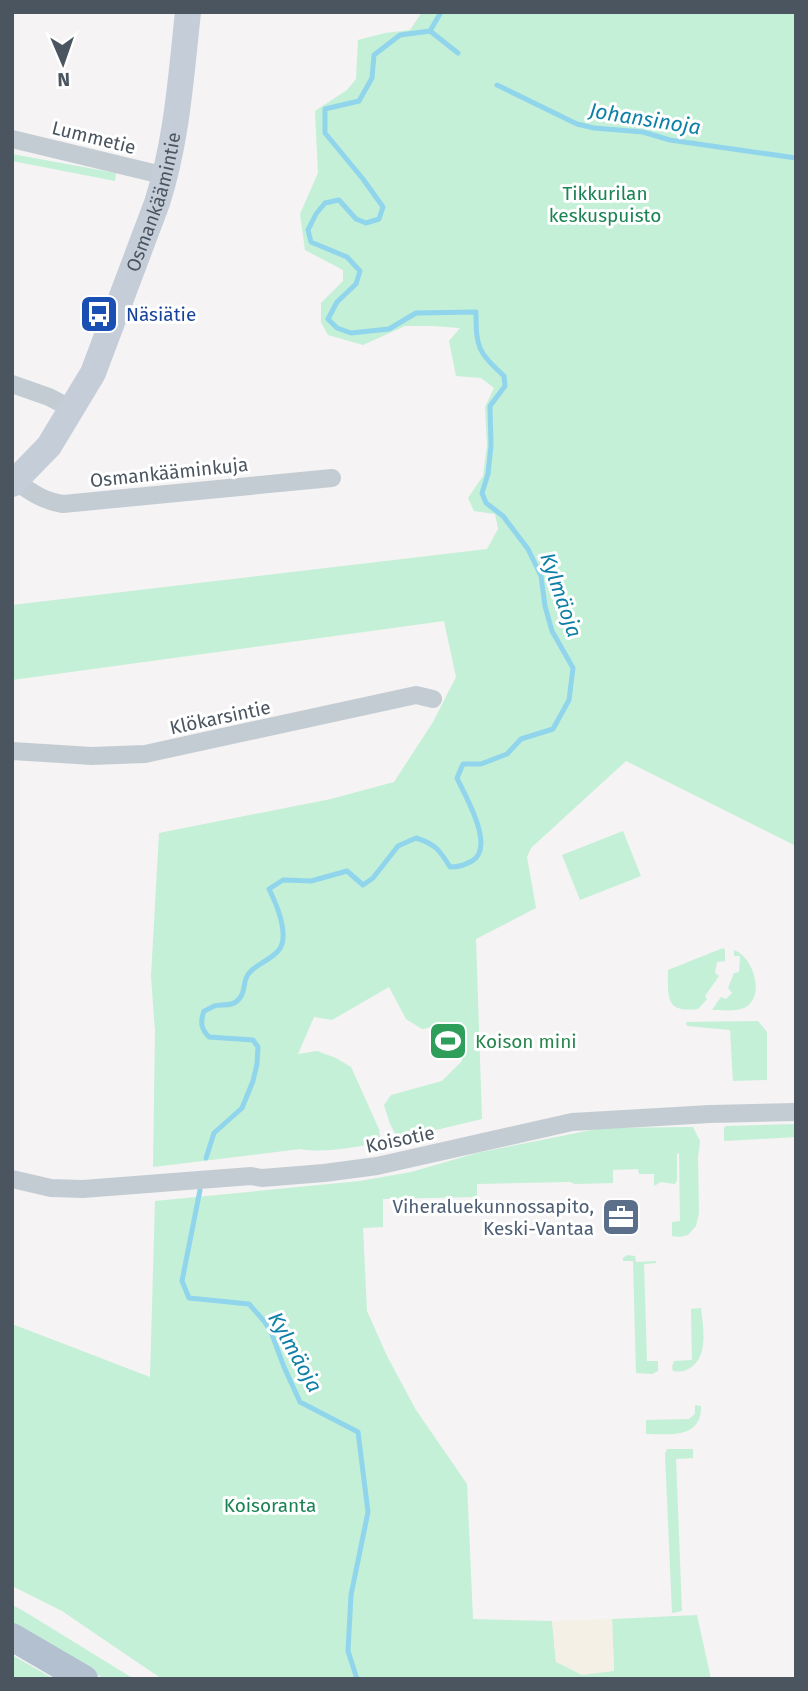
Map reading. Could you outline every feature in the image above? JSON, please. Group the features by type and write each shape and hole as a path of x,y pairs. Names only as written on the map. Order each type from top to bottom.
{"main road":[{"path":"12,1637 84,1679"}],"street":[{"name":"Osmankäämintie","path":"13,483 49,446 93,373 158,203 166,176 178,110 188,12"},
{"name":"Lummetie","path":"12,139 166,176"},
{"path":"12,384 49,397 72,409"},
{"name":"Osmankääminkuja","path":"13,483 39,498 63,503 332,478"},
{"name":"Klökarsintie","path":"12,751 92,756 145,754 416,695 433,699"},
{"name":"Koisotie","path":"12,1179 51,1188 83,1189 215,1178 262,1178 324,1173 377,1166 572,1122 796,1112"}],"green space":[{"name":"Tikkurilan keskuspuisto","path":"422,12 796,12 796,846 626,761 531,848 527,857 536,908 476,939 482,1119 398,1139 384,1105 391,1095 442,1081 462,1061 462,1022 422,1029 406,1019 389,987 332,1020 314,1017 298,1054 317,1051 351,1067 379,1129 381,1143 330,1150 300,1149 153,1167 155,1031 151,976 159,833 331,799 394,782 433,722 456,677 444,621 12,680 12,605 487,549 498,529 495,514 474,511 468,498 483,476 487,445 485,407 494,388 481,378 456,376 449,341 460,328 405,326 363,345 328,335 321,322 321,303 343,281 343,270 305,250 300,214 318,173 315,111 347,90 356,79 358,40 410,30"},
{"path":"12,154 116,173 115,181 12,161"},
{"path":"623,831 641,876 580,900 562,855"},
{"path":"723,948 725,961 717,962 715,973 719,976 705,996 707,999 698,1009 687,1010 674,1006 669,995 668,970"},
{"path":"734,950 741,954 751,967 756,985 755,993 752,1001 742,1009 712,1010 721,997 726,999 732,993 728,988 734,973 739,972 740,956 734,956"},
{"path":"758,1021 767,1032 767,1080 733,1081 730,1030 687,1026 686,1022"},
{"path":"796,1124 796,1137 724,1141 726,1126"},
{"name":"Koisoranta","path":"693,1127 700,1141 699,1213 696,1226 688,1235 672,1236 672,1222 680,1221 679,1153 675,1184 661,1182 654,1186 654,1174 639,1174 638,1169 613,1170 613,1183 477,1184 477,1197 383,1199 383,1227 363,1228 367,1311 416,1410 467,1484 473,1619 552,1621 556,1662 614,1671 612,1619 697,1615 711,1679 162,1679 62,1611 12,1586 12,1324 150,1377 155,1201 360,1181 411,1172 477,1153 601,1128"},
{"path":"627,1255 635,1256 636,1262 656,1261 644,1264 647,1361 658,1361 658,1371 652,1374 636,1373 633,1261 623,1261"},
{"path":"701,1308 703,1341 700,1357 688,1369 673,1371 674,1361 692,1360 691,1309"},
{"path":"695,1405 701,1406 700,1417 690,1429 674,1434 646,1434 646,1420 689,1419 695,1414"},
{"path":"667,1449 693,1449 693,1458 676,1459 682,1611 672,1613 665,1454"},
{"path":"12,1605 134,1679 104,1679 12,1623"},
{"path":"12,1655 54,1679 12,1679"}],"sand":[{"path":"612,1619 614,1671 582,1675 556,1662 552,1621"}],"waterway":[{"name":"Kylmäoja","path":"206,1158 214,1133 242,1108 253,1081 258,1047 253,1040 209,1037 203,1028 203,1015 204,1011 214,1006 237,1002 249,974 275,954 282,945 281,920 269,889 283,880 311,881 347,871 363,885 373,878 398,846 416,838 436,848 450,867 462,866 472,861 479,854 480,833 472,808 457,778 463,764 481,764 507,754 521,739 553,729 569,700 573,668 552,631 541,576 528,549 503,516 486,503 482,493 488,474 491,446 490,406 505,386 504,376 480,348 476,312 416,313 389,329 351,333 337,328 328,319 337,302 356,284 360,271 347,257 311,242 308,230 325,203 339,200 356,219 366,223 379,219 383,207 325,133 325,109 359,101 372,78 374,55 400,35 430,31 441,12"},
{"name":"Johansinoja","path":"430,31 458,53"},
{"name":"Johansinoja","path":"497,85 577,124 643,132 670,140 796,158"},
{"name":"Kylmäoja","path":"200,1190 182,1281 189,1298 249,1304 271,1332 300,1402 358,1432 368,1512 351,1595 348,1651 357,1679"}],"place":[{"name":"Näsiätie","path":"99,314"},
{"name":"Koison mini","path":"448,1041"},
{"name":"Viheraluekunnossapito, Keski-Vantaa","path":"621,1217"}]}
